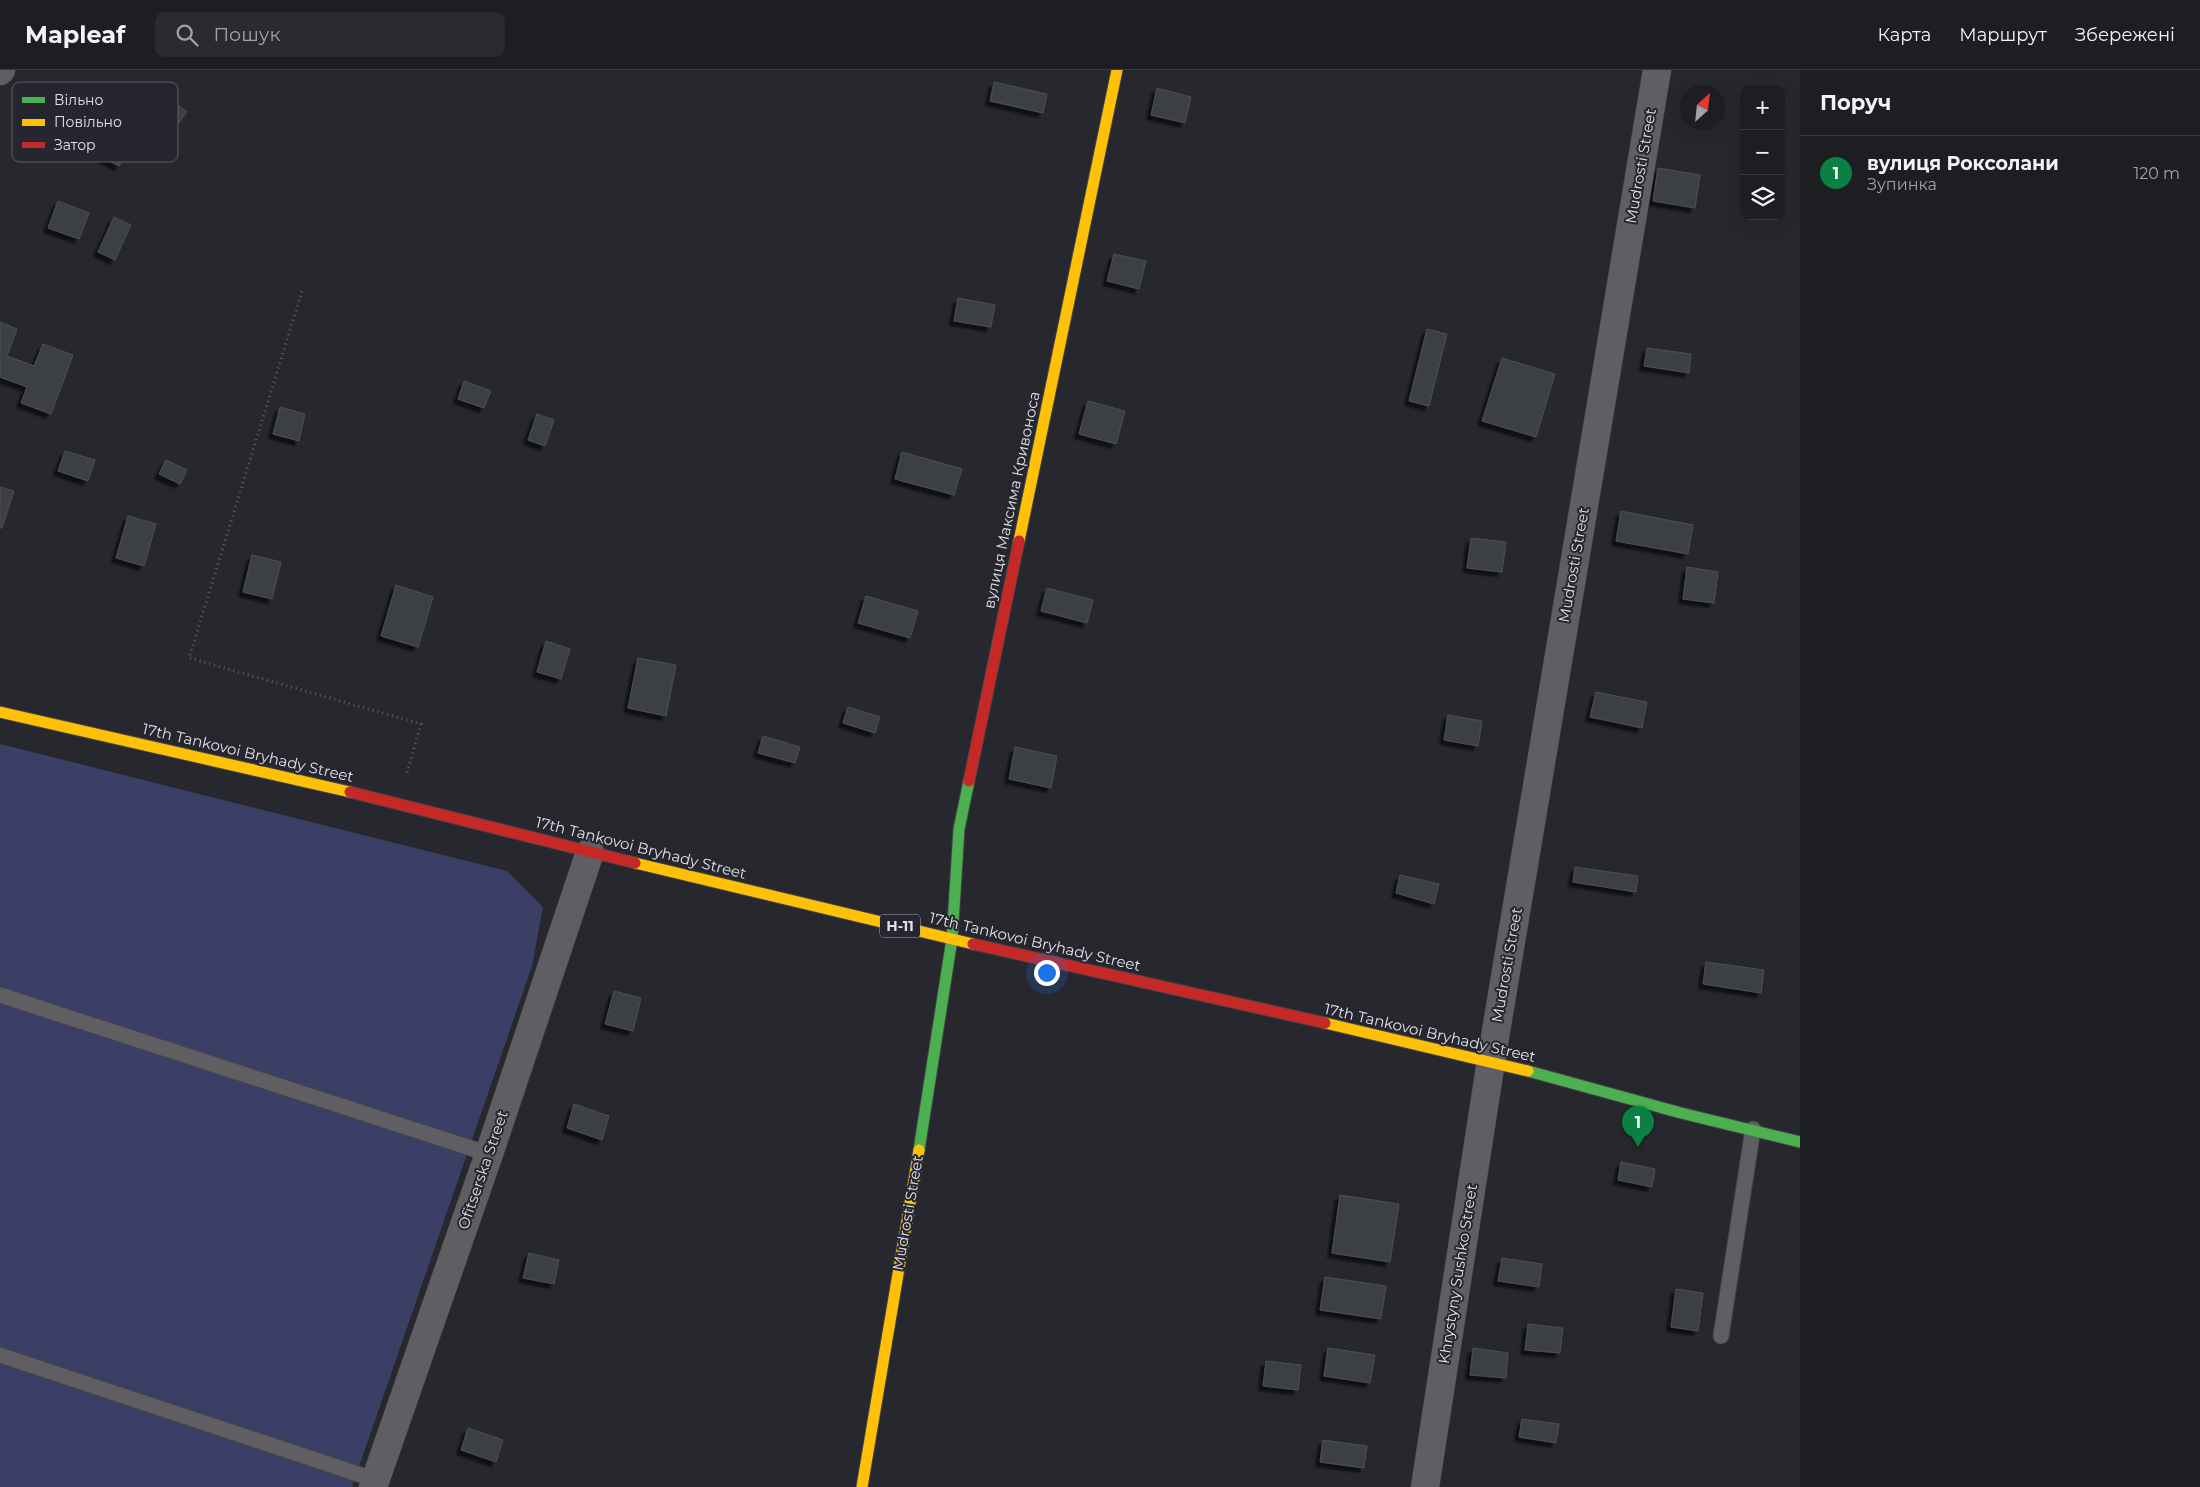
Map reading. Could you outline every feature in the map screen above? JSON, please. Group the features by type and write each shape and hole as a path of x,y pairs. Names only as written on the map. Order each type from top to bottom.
{"main road":[{"name":"вулиця Максима Кривоноса","path":"952,938 959,829 1117,70"},
{"name":"17th Tankovoi Bryhady Street","path":"0,712 398,803 590,852 952,938 1491,1061 1681,1113 1754,1129 1800,1142"},
{"name":"Mudrosti Street","path":"862,1487 924,1120 952,938"}],"street":[{"name":"Mudrosti Street","path":"1491,1061 1657,70"},
{"name":"Ofitserska Street","path":"374,1483 489,1154 590,852"},
{"name":"Khrystyny Sushko Street","path":"1424,1487 1491,1061"}],"lane":[{"path":"0,995 489,1154"},
{"path":"1721,1336 1754,1129"},
{"path":"0,1355 374,1483"}],"path":[{"path":"302,290 189,658 421,724 398,803"}],"shaded area":[{"path":"0,744 507,871 543,907 532,966 352,1487 0,1487"}],"building":[{"path":"994,82 1047,94 1043,113 990,101"},
{"path":"1157,88 1191,97 1185,123 1151,115"},
{"path":"178,105 187,112 178,124"},
{"path":"111,162 121,162 119,166"},
{"path":"1658,168 1700,175 1695,208 1653,201"},
{"path":"58,201 89,213 79,239 48,228"},
{"path":"114,217 131,225 115,260 98,252"},
{"path":"1114,254 1146,261 1139,289 1107,281"},
{"path":"958,298 995,305 991,327 954,321"},
{"path":"0,322 17,329 7,356 34,366 43,344 73,355 51,414 21,403 27,387 0,377"},
{"path":"1427,329 1447,334 1429,406 1409,401"},
{"path":"1647,348 1691,354 1689,373 1644,366"},
{"path":"1502,358 1555,374 1536,437 1482,421"},
{"path":"464,381 491,391 484,408 458,399"},
{"path":"1088,401 1125,411 1116,444 1079,434"},
{"path":"280,407 305,414 299,441 273,434"},
{"path":"537,414 554,420 545,446 528,440"},
{"path":"65,451 95,460 88,481 58,471"},
{"path":"902,452 962,469 954,495 895,479"},
{"path":"166,460 187,470 180,484 159,474"},
{"path":"0,487 14,491 2,528 0,528"},
{"path":"1621,511 1693,525 1688,554 1616,541"},
{"path":"128,516 156,524 144,566 116,558"},
{"path":"1471,538 1506,542 1502,572 1467,568"},
{"path":"252,555 281,562 272,599 243,592"},
{"path":"1687,567 1718,572 1714,603 1683,599"},
{"path":"396,585 433,597 418,647 381,636"},
{"path":"1047,588 1093,600 1087,623 1041,611"},
{"path":"866,596 918,611 910,638 858,623"},
{"path":"546,641 570,649 561,679 537,672"},
{"path":"638,658 676,665 666,716 628,708"},
{"path":"1596,692 1647,702 1642,728 1590,717"},
{"path":"848,707 880,717 875,733 843,723"},
{"path":"1448,715 1482,721 1478,746 1444,740"},
{"path":"763,736 800,747 795,763 758,753"},
{"path":"1015,747 1057,756 1051,788 1009,779"},
{"path":"1575,867 1638,876 1636,892 1573,882"},
{"path":"1400,875 1439,884 1434,904 1396,893"},
{"path":"1706,962 1764,970 1761,993 1703,984"},
{"path":"614,991 641,998 633,1031 605,1024"},
{"path":"574,1104 609,1116 602,1140 567,1128"},
{"path":"1621,1162 1655,1169 1652,1187 1618,1180"},
{"path":"1340,1195 1399,1204 1390,1262 1332,1253"},
{"path":"529,1253 559,1260 554,1284 523,1278"},
{"path":"1502,1258 1542,1264 1539,1287 1498,1281"},
{"path":"1325,1277 1386,1286 1381,1319 1320,1310"},
{"path":"1676,1289 1703,1293 1698,1331 1671,1327"},
{"path":"1528,1324 1563,1328 1560,1353 1525,1350"},
{"path":"1328,1348 1375,1355 1370,1383 1324,1376"},
{"path":"1473,1348 1508,1353 1506,1378 1470,1375"},
{"path":"1266,1361 1301,1365 1298,1390 1263,1386"},
{"path":"1522,1419 1559,1424 1556,1443 1519,1437"},
{"path":"468,1428 503,1440 496,1462 461,1450"},
{"path":"1323,1440 1367,1446 1364,1468 1320,1462"}],"traffic: fast":[{"path":"919,1150 952,939 959,829 969,781"},
{"path":"1528,1071 1681,1113 1800,1142"}],"traffic: slow":[{"path":"1019,541 1117,70"},
{"path":"0,712 350,792"},
{"path":"635,863 973,944"},
{"path":"1325,1023 1528,1071"},
{"path":"862,1487 919,1150"}],"traffic: jam":[{"path":"969,781 1019,541"},
{"path":"350,792 635,863"},
{"path":"973,944 1325,1023"}],"place":[{"name":"вулиця Роксолани","path":"1638,1147"}]}
